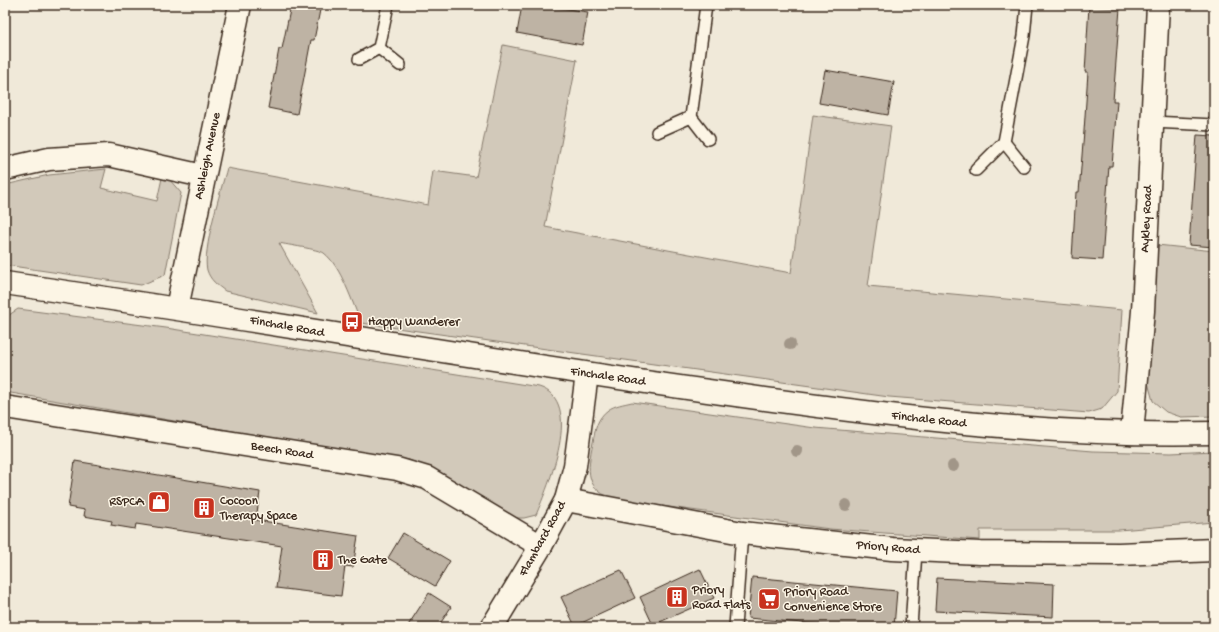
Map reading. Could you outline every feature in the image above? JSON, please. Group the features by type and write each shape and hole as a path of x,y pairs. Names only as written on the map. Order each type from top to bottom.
{"street":[{"name":"Ashleigh Avenue","path":"177,308 203,176 240,5"},
{"name":"Aykley Road","path":"1132,434 1143,311 1158,5"},
{"path":"5,169 49,159 109,155 203,176"},
{"name":"Finchale Road","path":"5,282 587,374 869,414 978,425 1132,434 1214,433"},
{"name":"Flambard Road","path":"492,627 541,546 566,500 575,466 587,374"},
{"name":"Beech Road","path":"5,407 397,469 427,478 541,546"},
{"name":"Priory Road","path":"566,500 742,533 916,551 1119,554 1214,550"}],"lane":[{"path":"380,48 388,5"},
{"path":"706,5 691,117 708,139"},
{"path":"976,170 1004,142 1024,36 1027,5"},
{"path":"359,59 380,48"},
{"path":"380,48 400,65"},
{"path":"657,132 691,117"},
{"path":"1152,122 1214,125"},
{"path":"1004,142 1024,167"},
{"path":"735,627 742,533"},
{"path":"911,627 916,551"}],"shaded area":[{"path":"503,45 577,60 545,227 791,273 813,115 891,126 868,286 1122,310 1117,391 1102,409 1089,413 889,397 361,323 341,276 336,267 324,253 279,243 318,313 225,291 208,274 206,261 207,249 227,168 428,205 433,171 476,177"},
{"path":"106,169 101,188 157,201 162,178 169,179 181,193 165,275 141,285 5,265 5,185 49,175"},
{"path":"1157,245 1214,251 1214,416 1181,417 1166,412 1153,401 1147,379"},
{"path":"18,309 166,328 539,387 553,395 560,409 561,426 559,445 548,485 536,515 524,518 515,518 428,468 409,460 5,392 5,334 9,315"},
{"path":"632,402 815,428 1093,451 1171,453 1214,451 1214,522 1119,530 980,530 980,540 830,529 618,500 599,491 590,478 589,471 591,452 599,420 604,413 614,407"}],"building":[{"path":"291,5 321,5 314,40 311,40 297,114 268,108 279,49 282,49"},
{"path":"522,5 554,5 554,7 588,12 582,45 517,33"},
{"path":"1089,6 1120,8 1113,101 1117,101 1112,166 1109,166 1102,260 1072,258 1076,192 1079,192 1088,72 1085,72"},
{"path":"825,70 894,82 888,115 819,103"},
{"path":"1197,135 1214,136 1214,247 1189,245"},
{"path":"75,461 260,492 256,520 358,536 353,567 345,566 341,596 276,588 282,546 136,524 135,529 111,525 112,521 84,516 85,510 68,507"},
{"path":"403,533 450,561 435,586 388,558"},
{"name":"Priory Road Flats","path":"700,569 714,598 653,625 640,597"},
{"path":"621,570 635,598 575,626 561,597"},
{"path":"752,577 897,591 894,627 845,627 748,618"},
{"path":"937,578 1054,584 1053,617 935,611"},
{"path":"429,593 451,607 438,627 407,627"}],"place":[{"name":"Happy Wanderer","path":"352,322"},
{"name":"RSPCA","path":"159,502"},
{"name":"Cocoon Therapy Space","path":"204,508"},
{"name":"The Gate","path":"323,560"},
{"name":"Priory Road Flats","path":"677,597"},
{"name":"Priory Road Convenience Store","path":"769,599"}]}
